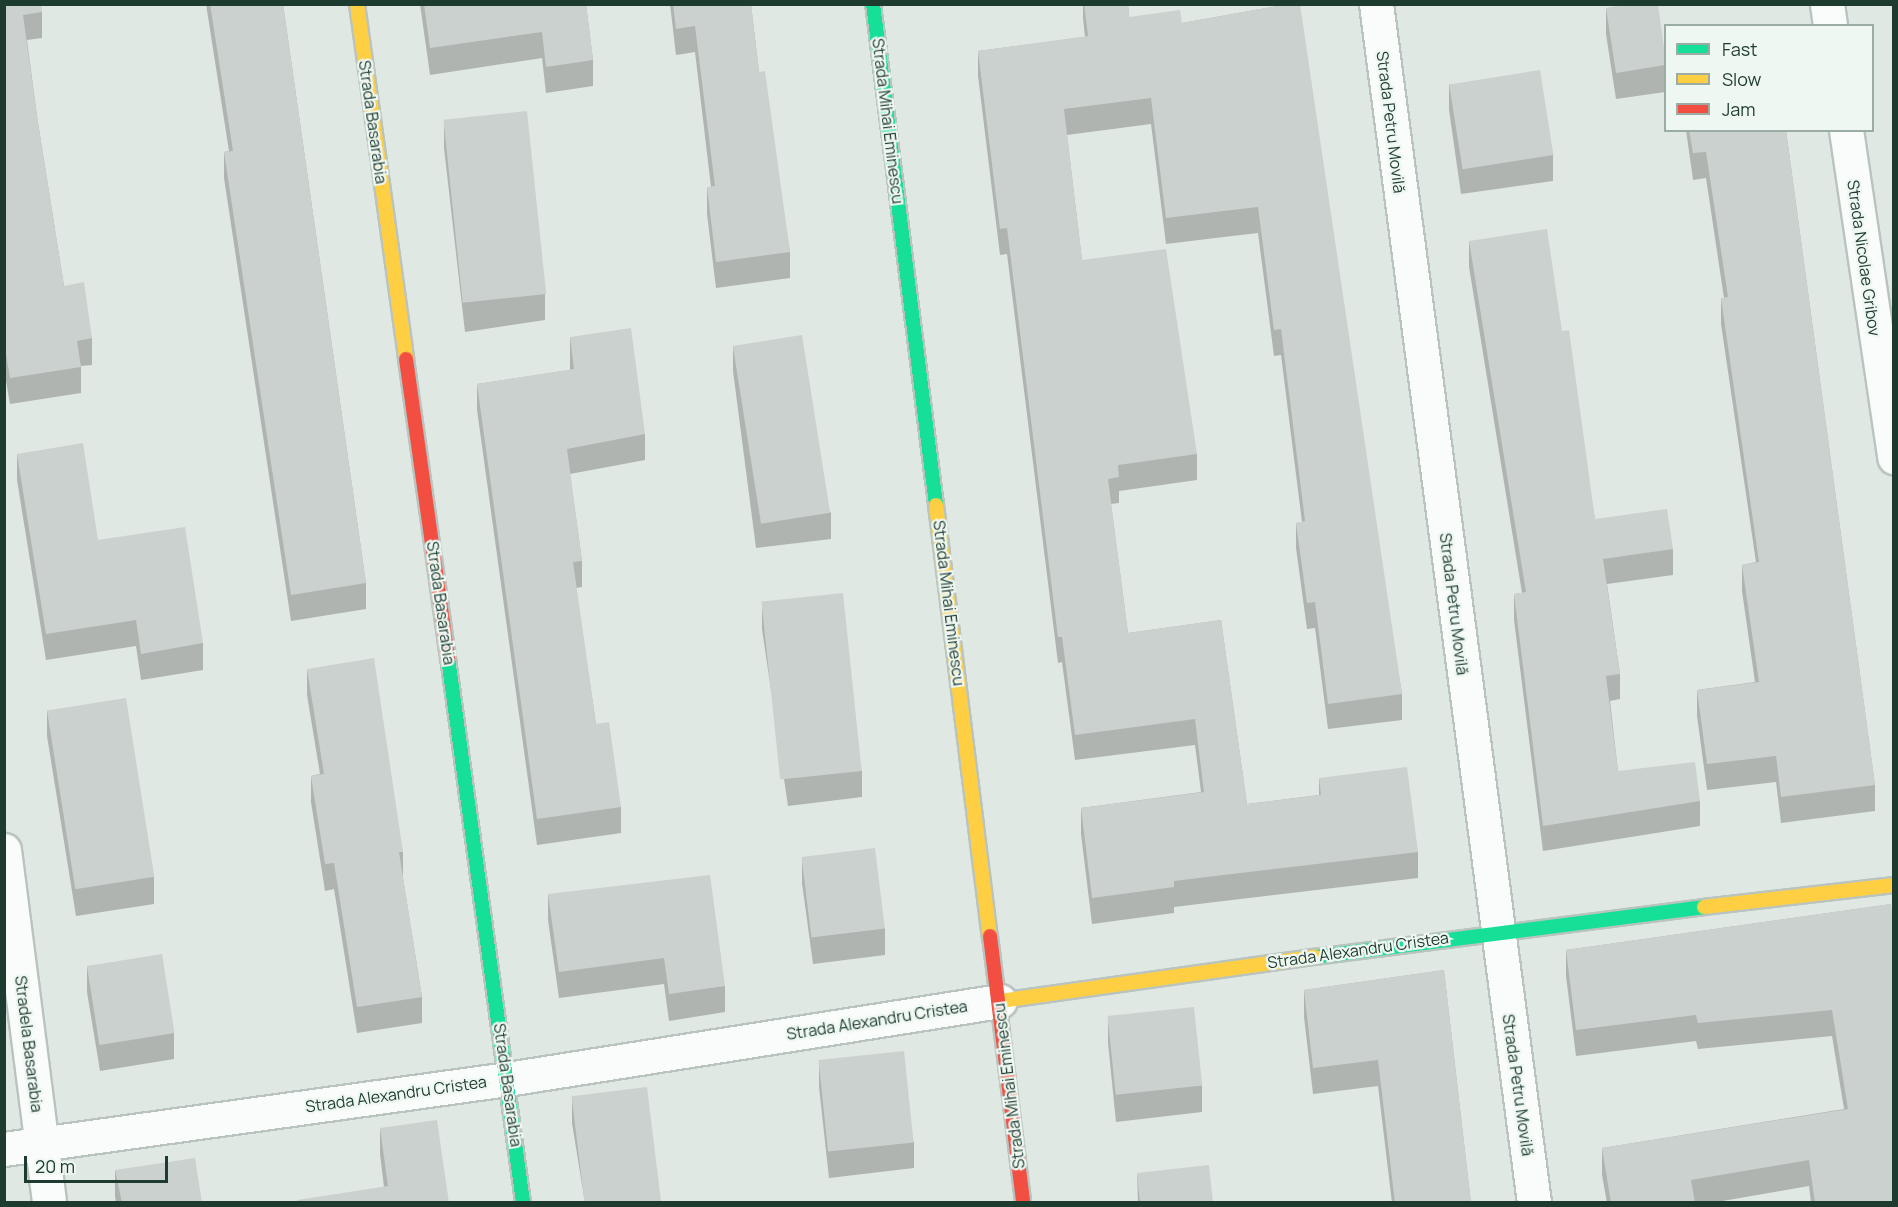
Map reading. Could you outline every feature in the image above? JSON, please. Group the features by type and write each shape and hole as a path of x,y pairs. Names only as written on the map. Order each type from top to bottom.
{"street":[{"name":"Strada Basarabia","path":"357,4 524,1203"},
{"name":"Strada Mihai Eminescu","path":"873,4 1000,1001 1023,1203"},
{"name":"Strada Petru Movilă","path":"1376,4 1496,931 1534,1203"},
{"path":"1827,4 1830,24"},
{"name":"Strada Nicolae Gribov","path":"1846,132 1893,457"},
{"name":"Stradela Basarabia","path":"4,850 50,1203"},
{"name":"Strada Alexandru Cristea","path":"4,1149 507,1078 1000,1001 1496,931 1893,885"}],"building":[{"path":"4,4 41,4 42,12 23,15 37,116 64,286 84,282 92,338 77,341 81,367 10,378 4,342"},
{"path":"210,4 283,4 366,583 291,595 224,152 233,151"},
{"path":"424,4 586,4 593,60 546,67 542,32 430,48"},
{"path":"673,4 751,4 759,72 765,71 790,252 716,262 707,187 715,186 695,26 676,29"},
{"path":"1084,4 1128,4 1129,17 1180,10 1182,23 1300,4 1402,694 1328,704 1315,602 1307,603 1296,523 1305,521 1281,329 1274,330 1258,207 1166,218 1151,98 1064,109 1082,260 1166,249 1197,454 1118,465 1119,477 1108,479 1128,633 1221,620 1247,804 1321,795 1319,778 1407,767 1418,852 1174,881 1174,887 1092,898 1081,808 1204,792 1195,719 1075,735 1062,637 1058,637 1007,228 1000,229 978,51 1088,36"},
{"path":"1627,4 1658,4 1664,65 1616,73 1606,8"},
{"path":"1540,70 1553,155 1463,169 1449,84"},
{"path":"527,111 546,294 463,303 443,120"},
{"path":"1689,132 1786,132 1875,785 1781,797 1776,756 1707,764 1697,690 1759,682 1742,565 1759,562 1721,298 1728,297 1706,152 1693,153"},
{"path":"1547,229 1562,331 1569,330 1595,519 1667,509 1673,549 1603,559 1620,674 1606,676 1618,771 1695,762 1700,801 1543,826 1514,594 1526,592 1469,241"},
{"path":"631,328 645,434 567,449 582,561 573,562 596,724 609,722 621,807 537,819 477,384 574,369 570,337"},
{"path":"802,335 830,513 761,524 733,346"},
{"path":"83,443 98,540 185,527 203,643 141,654 136,620 46,634 17,454"},
{"path":"843,593 862,771 780,780 761,602"},
{"path":"374,658 403,852 399,852 422,997 357,1007 334,863 325,864 311,776 324,774 307,669"},
{"path":"126,698 154,877 75,889 47,711"},
{"path":"875,848 885,928 811,937 802,857"},
{"path":"710,875 725,986 669,994 664,958 559,972 548,894"},
{"path":"1891,904 1893,921 1893,1203 1815,1203 1809,1160 1691,1180 1695,1203 1611,1203 1602,1148 1848,1109 1832,1010 1698,1023 1696,1015 1576,1030 1566,950"},
{"path":"162,954 175,1033 99,1045 87,966"},
{"path":"1444,970 1471,1203 1395,1203 1378,1060 1313,1068 1304,990"},
{"path":"1194,1007 1202,1086 1116,1095 1107,1016"},
{"path":"904,1051 914,1142 828,1151 818,1060"},
{"path":"647,1087 661,1202 585,1202 572,1096"},
{"path":"437,1120 449,1203 298,1203 297,1200 388,1186 380,1128"},
{"path":"195,1158 202,1203 122,1203 115,1170"},
{"path":"1209,1165 1213,1203 1140,1203 1137,1173"}],"traffic: fast":[{"path":"873,4 936,505"},
{"path":"448,658 523,1202"},
{"path":"1315,957 1704,907"}],"traffic: slow":[{"path":"357,4 406,359"},
{"path":"936,505 990,936"},
{"path":"1704,907 1894,885"},
{"path":"1000,1001 1315,957"}],"traffic: jam":[{"path":"406,359 448,658"},
{"path":"990,936 1023,1202"}]}
